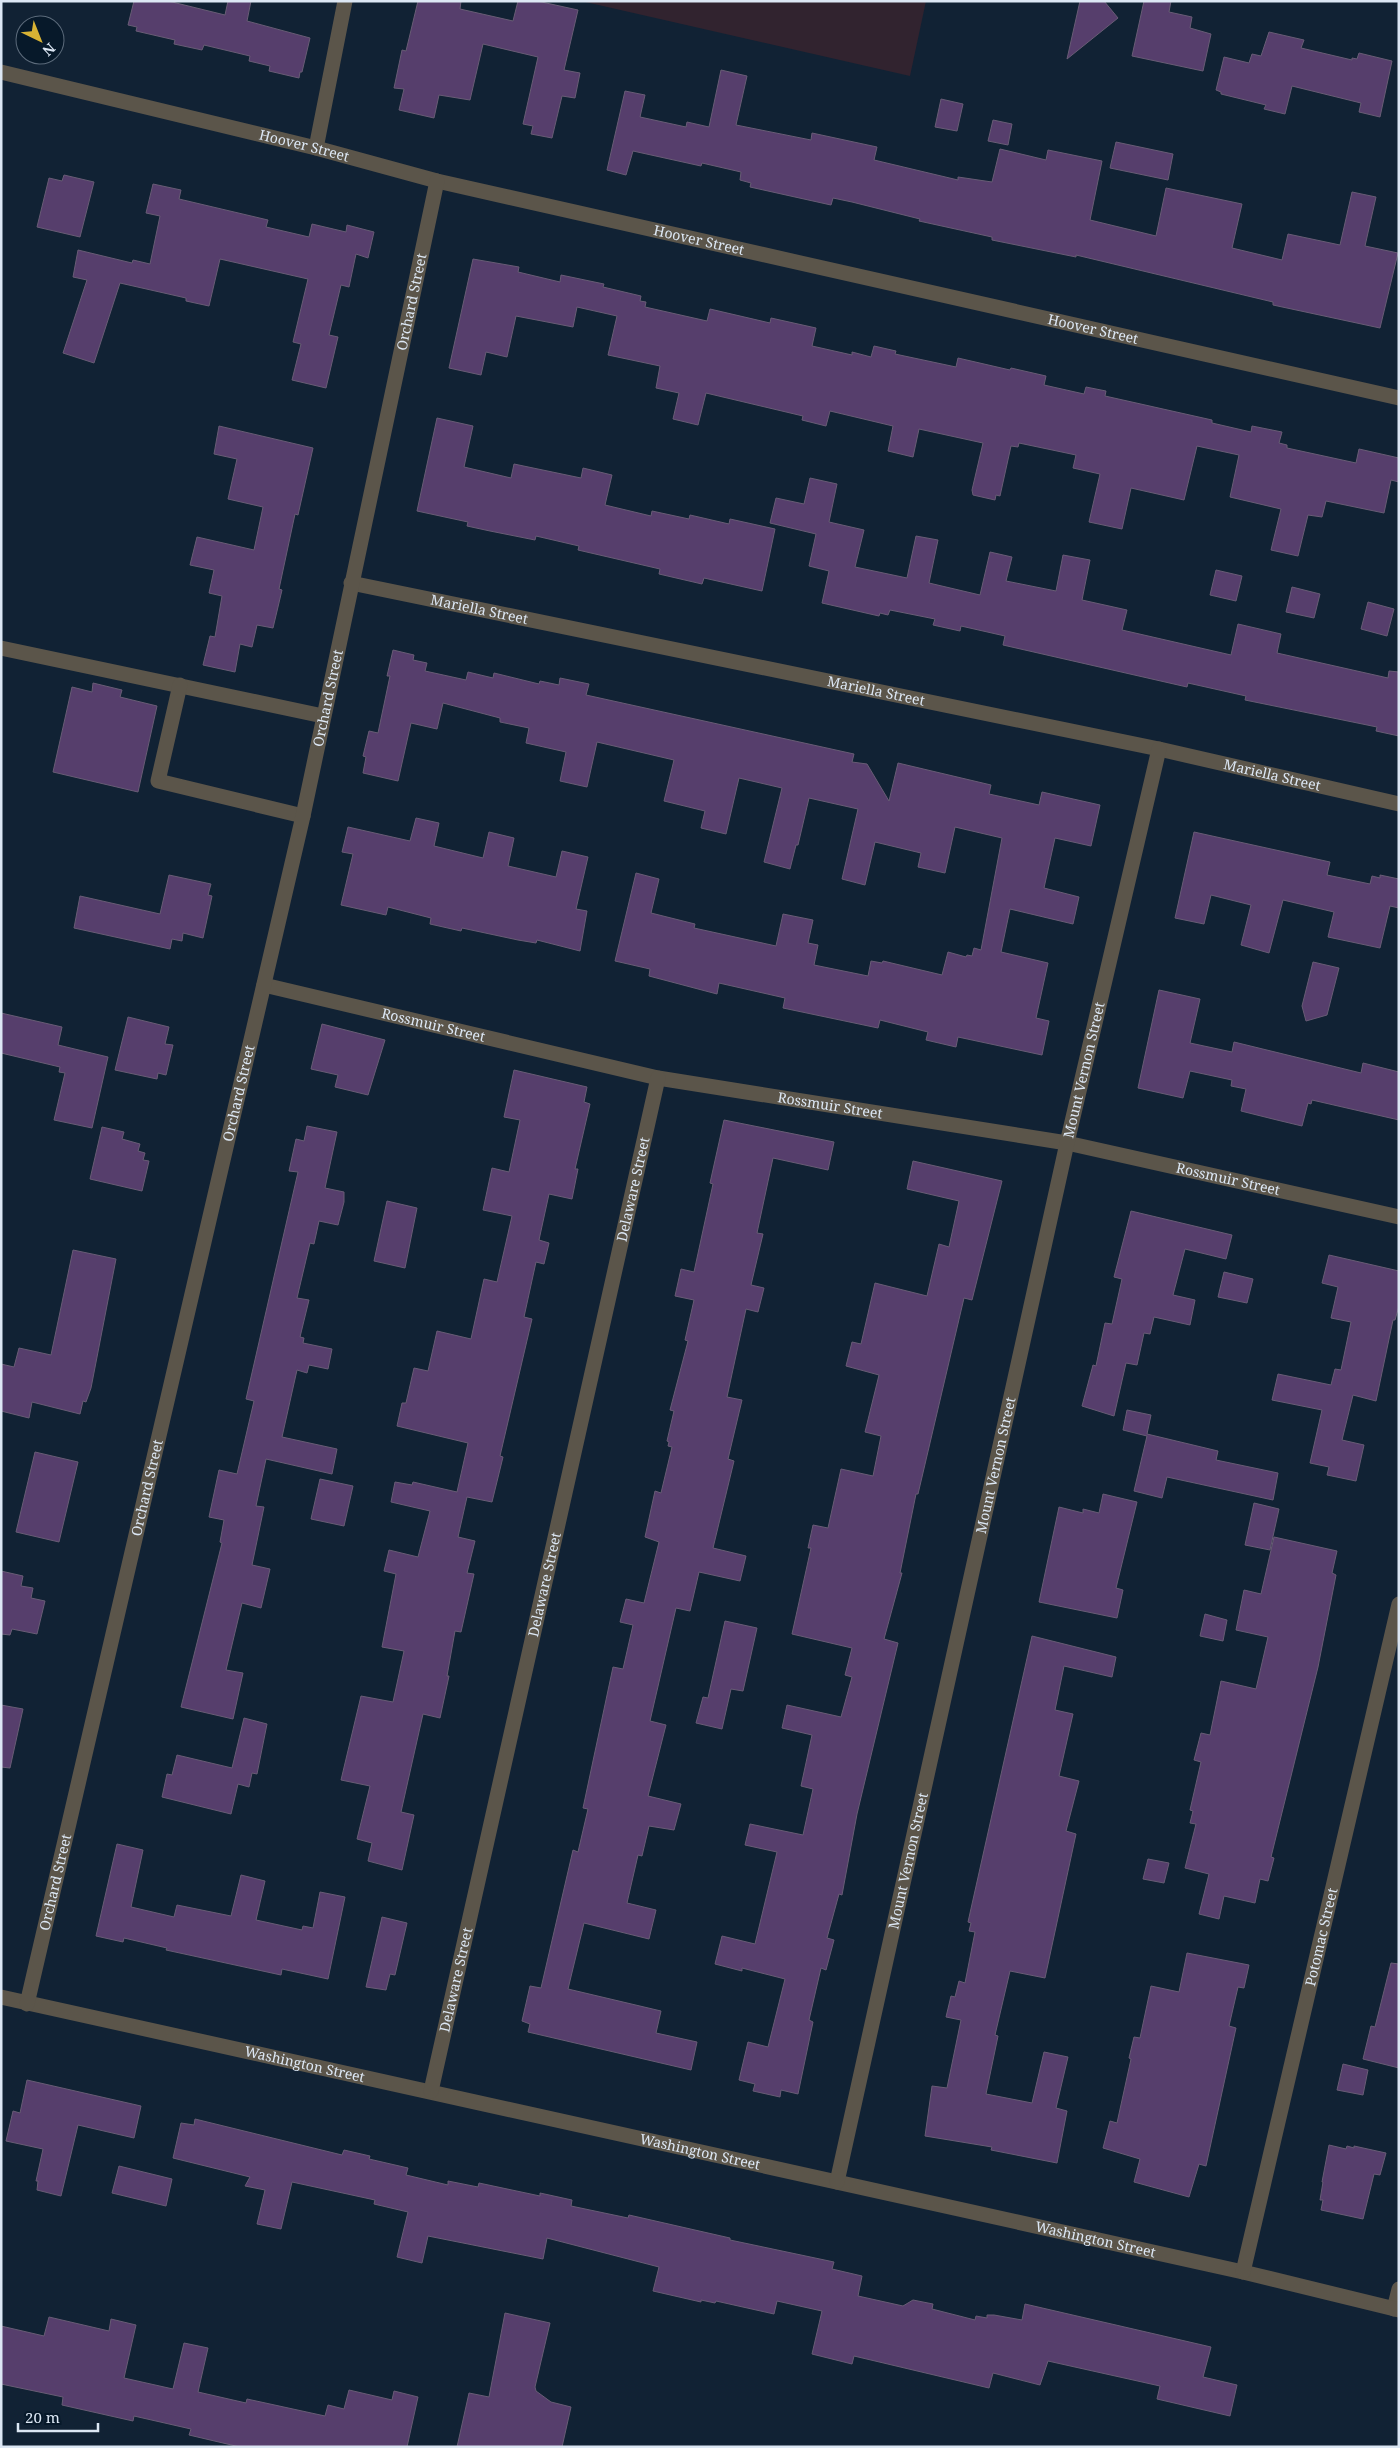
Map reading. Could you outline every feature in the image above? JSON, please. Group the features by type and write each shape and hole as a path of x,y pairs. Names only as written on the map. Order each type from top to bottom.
{"street":[{"path":"316,148 345,1"},
{"name":"Hoover Street","path":"1,72 316,148 437,180 1399,398"},
{"name":"Orchard Street","path":"27,2004 303,816 437,180"},
{"name":"Mariella Street","path":"352,584 1159,749 1399,804"},
{"path":"1,648 323,716"},
{"path":"180,685 158,781 303,816"},
{"name":"Mount Vernon Street","path":"836,2182 1067,1143 1159,749"},
{"name":"Rossmuir Street","path":"264,986 658,1078 1067,1143 1399,1216"},
{"name":"Delaware Street","path":"431,2091 658,1078"},
{"name":"Potomac Street","path":"1243,2272 1399,1604"},
{"name":"Washington Street","path":"1,1998 431,2091 1243,2272 1396,2310"},
{"path":"1396,2310 1399,2289"}],"shaded area":[{"path":"581,1 926,1 910,76"}],"building":[{"path":"134,1 168,1 225,15 228,1 251,1 247,21 310,38 302,72 300,72 299,78 269,71 270,66 249,61 250,56 204,45 202,50 174,44 175,40 136,31 137,27 128,25"},
{"path":"418,1 461,1 460,9 513,21 518,1 537,1 578,10 564,70 580,73 575,98 562,96 552,138 531,134 533,126 523,124 538,57 483,44 470,100 439,95 434,118 399,110 404,89 394,88 402,50 406,51"},
{"path":"1080,1 1104,1 1118,18 1067,59"},
{"path":"1144,1 1171,1 1169,12 1192,17 1190,28 1211,34 1203,71 1132,56"},
{"path":"1269,32 1304,40 1301,48 1352,60 1352,58 1357,59 1359,53 1392,61 1380,117 1359,112 1361,103 1292,86 1285,114 1264,109 1266,105 1221,94 1221,92 1216,90 1224,57 1249,63 1252,54 1261,56"},
{"path":"721,70 747,76 736,125 811,140 812,133 877,147 874,160 958,180 958,177 992,182 1000,149 1046,160 1048,150 1102,161 1090,220 1156,236 1166,188 1242,204 1232,248 1282,260 1288,234 1340,245 1352,192 1376,197 1365,246 1398,253 1380,328 1273,305 1273,302 1076,255 1076,257 992,240 992,237 919,221 920,219 852,202 833,198 831,205 750,187 751,183 740,180 741,172 702,163 701,166 633,151 626,175 607,170 625,91 645,95 640,117 686,127 687,122 709,127"},
{"path":"941,99 963,104 957,131 935,127"},
{"path":"993,120 1012,124 1008,145 988,141"},
{"path":"1116,142 1173,154 1168,180 1110,168"},
{"path":"64,175 94,182 80,237 37,227 49,178 62,181"},
{"path":"153,184 181,190 179,199 268,220 266,227 309,237 312,224 346,232 347,225 374,232 368,258 356,254 349,287 341,285 329,335 338,337 326,388 292,380 301,344 293,342 308,279 220,259 209,306 186,301 186,298 120,283 94,363 63,353 87,280 73,277 78,250 132,263 133,260 150,264 160,216 146,213"},
{"path":"473,259 519,267 518,272 560,282 561,275 604,284 603,287 641,296 640,301 646,302 645,307 707,321 710,309 770,323 771,318 816,328 812,346 852,355 852,352 871,357 874,346 896,351 895,354 956,367 958,358 1046,376 1044,385 1084,394 1086,387 1106,391 1105,396 1212,420 1212,423 1251,432 1252,426 1282,432 1279,443 1287,445 1287,448 1356,463 1359,449 1399,458 1399,482 1391,480 1384,513 1326,501 1322,517 1308,515 1298,556 1271,550 1281,509 1230,497 1239,455 1197,446 1184,500 1131,488 1122,529 1089,522 1100,474 1073,468 1076,455 1019,443 1018,447 1011,446 1000,496 996,495 995,500 973,495 972,490 983,443 919,429 913,457 888,451 893,426 830,411 826,426 802,420 803,416 706,393 698,425 673,419 679,393 656,388 660,366 608,355 617,316 577,307 573,327 516,316 507,357 486,352 481,375 449,368"},
{"path":"437,418 473,426 464,467 511,478 514,464 581,478 583,468 612,475 605,505 651,516 652,511 689,519 690,515 729,524 730,519 775,529 762,591 704,578 702,584 659,574 660,569 578,550 579,546 536,536 535,540 490,531 467,526 468,522 417,511"},
{"path":"219,426 313,448 298,515 295,514 279,589 282,590 273,628 257,625 252,647 240,644 235,672 203,665 210,636 215,637 222,596 209,593 214,570 190,565 197,537 254,550 263,507 228,499 237,459 214,454"},
{"path":"810,478 837,484 829,522 864,530 855,567 907,578 916,536 938,540 929,583 980,595 990,552 1012,557 1006,581 1056,591 1063,555 1090,560 1082,600 1127,610 1122,630 1231,655 1238,624 1281,634 1277,653 1388,678 1389,671 1399,672 1399,736 1376,731 1377,727 1245,700 1246,696 1188,683 1187,687 1003,645 1005,636 961,626 960,631 933,625 935,619 890,610 888,615 880,613 879,616 822,603 829,571 809,566 816,534 770,523 776,498 804,504"},
{"path":"1216,570 1242,576 1236,601 1210,595"},
{"path":"1292,587 1320,594 1314,618 1286,612"},
{"path":"1368,602 1394,609 1387,636 1361,629"},
{"path":"393,650 414,655 413,660 427,663 425,671 466,680 468,672 493,678 494,673 539,684 540,681 559,685 560,678 589,684 586,695 854,754 852,762 867,764 889,801 898,763 991,785 989,794 1039,805 1042,792 1100,805 1091,846 1055,838 1044,888 1079,897 1073,924 1010,909 1001,952 1048,963 1036,1018 1049,1021 1042,1055 958,1037 956,1047 926,1040 928,1032 880,1020 878,1028 783,1008 785,998 719,983 717,994 649,976 650,969 615,961 636,873 659,879 651,913 695,924 694,928 776,946 783,914 813,920 808,943 818,945 814,965 868,976 871,961 882,963 883,961 942,975 948,952 966,957 967,955 972,956 974,948 981,950 1002,838 955,827 945,873 918,867 921,853 875,842 865,885 842,879 858,809 809,798 798,845 796,845 790,869 764,862 782,788 739,778 726,834 701,828 705,811 664,801 674,760 597,742 587,787 560,781 566,752 526,743 529,728 500,722 500,718 443,703 437,729 411,723 398,781 363,773 366,757 363,756 369,731 378,733 390,676 387,676"},
{"path":"93,683 122,690 120,697 157,706 138,792 53,772 72,687 92,692"},
{"path":"416,818 439,823 434,846 483,858 489,832 514,838 508,866 556,877 562,851 588,857 576,909 587,911 580,951 537,940 536,943 462,928 461,931 430,924 431,918 388,907 386,915 341,905 353,854 342,852 348,827 410,841"},
{"path":"1194,832 1330,862 1327,875 1370,884 1372,876 1380,878 1380,875 1399,879 1399,908 1390,906 1380,948 1328,937 1334,912 1283,900 1269,953 1241,945 1251,905 1211,895 1204,924 1175,918"},
{"path":"169,875 211,884 208,895 212,896 203,938 183,933 182,941 172,939 170,949 74,928 80,896 160,914"},
{"path":"1313,962 1339,968 1327,1015 1306,1021 1302,1006"},
{"path":"1159,990 1200,999 1190,1043 1232,1052 1234,1042 1361,1073 1363,1063 1399,1072 1399,1120 1312,1100 1311,1104 1308,1103 1302,1126 1241,1111 1246,1089 1231,1086 1232,1080 1190,1071 1183,1098 1138,1088"},
{"path":"1,1013 62,1027 58,1045 108,1057 92,1128 54,1120 65,1073 59,1072 60,1067 1,1053"},
{"path":"128,1017 169,1027 165,1044 173,1045 166,1075 158,1073 157,1079 115,1070"},
{"path":"322,1024 385,1040 368,1095 335,1087 338,1075 311,1069"},
{"path":"514,1070 587,1087 584,1102 590,1104 575,1169 578,1169 572,1199 549,1194 539,1240 549,1243 544,1264 536,1262 524,1317 532,1319 500,1456 503,1457 492,1502 467,1497 458,1537 475,1541 467,1573 474,1574 461,1632 455,1631 447,1676 449,1676 440,1718 423,1714 401,1812 414,1815 402,1870 368,1861 372,1843 357,1839 370,1786 341,1780 361,1696 393,1702 404,1651 382,1647 396,1574 384,1571 389,1550 418,1557 430,1511 391,1502 395,1482 412,1485 413,1482 457,1492 468,1443 397,1426 402,1403 406,1403 414,1368 428,1371 437,1331 471,1339 484,1279 497,1282 512,1216 483,1210 492,1168 509,1172 520,1120 504,1117"},
{"path":"724,1120 834,1142 828,1170 773,1158 757,1233 763,1234 751,1285 764,1288 758,1312 746,1309 727,1397 742,1400 728,1459 734,1461 713,1548 746,1556 740,1581 699,1572 690,1611 676,1608 650,1721 666,1725 648,1796 681,1804 674,1830 649,1826 642,1856 638,1855 627,1903 656,1910 649,1939 584,1923 568,1989 661,2011 656,2033 697,2042 691,2070 528,2032 530,2024 522,2021 530,1986 541,1988 573,1850 578,1852 588,1809 583,1808 613,1667 623,1669 633,1625 620,1622 626,1599 644,1603 659,1542 645,1537 655,1491 661,1493 672,1447 668,1446 669,1442 667,1441 674,1411 670,1410 688,1341 685,1340 694,1300 675,1296 681,1269 694,1272 713,1184 710,1183"},
{"path":"307,1126 337,1132 325,1188 344,1192 344,1202 338,1225 319,1221 314,1244 310,1243 297,1298 309,1300 300,1337 304,1338 303,1343 332,1349 328,1369 309,1365 307,1373 297,1370 282,1437 337,1449 332,1474 266,1459 256,1506 264,1507 252,1565 270,1569 261,1608 242,1603 226,1670 243,1673 233,1719 181,1707 222,1543 220,1542 224,1520 209,1517 219,1470 237,1474 254,1401 246,1399 298,1172 289,1171 296,1139 304,1141"},
{"path":"102,1127 124,1132 122,1139 140,1144 138,1151 145,1153 143,1160 149,1161 142,1191 90,1179"},
{"path":"913,1161 1002,1181 972,1300 964,1298 918,1494 916,1494 900,1573 902,1573 884,1639 898,1643 857,1814 842,1895 839,1894 827,1938 834,1940 826,1970 821,1968 809,2020 813,2022 798,2094 781,2090 780,2097 753,2091 755,2084 739,2080 748,2042 768,2047 785,1979 742,1968 742,1971 715,1964 722,1936 755,1944 777,1852 745,1845 750,1824 803,1835 813,1789 801,1786 812,1735 782,1728 787,1705 841,1717 852,1677 845,1675 852,1648 792,1634 811,1548 808,1548 813,1525 828,1528 841,1469 873,1476 881,1436 865,1432 879,1375 846,1366 852,1342 861,1344 875,1283 927,1296 939,1244 949,1247 959,1201 907,1189"},
{"path":"387,1201 417,1208 405,1268 374,1261"},
{"path":"1131,1211 1232,1235 1226,1259 1185,1249 1173,1295 1195,1300 1190,1325 1154,1317 1150,1334 1144,1333 1137,1365 1126,1363 1114,1416 1082,1406 1093,1365 1096,1366 1105,1323 1112,1324 1122,1279 1114,1277"},
{"path":"73,1250 116,1259 91,1388 86,1402 83,1401 80,1414 32,1402 29,1418 1,1411 1,1364 14,1367 19,1348 51,1355"},
{"path":"1329,1255 1399,1271 1399,1306 1395,1320 1393,1320 1376,1401 1353,1395 1342,1440 1364,1445 1356,1481 1327,1475 1329,1467 1310,1463 1322,1410 1272,1400 1278,1374 1331,1385 1335,1369 1341,1370 1351,1322 1331,1318 1338,1287 1322,1283"},
{"path":"1224,1272 1253,1279 1247,1303 1218,1297"},
{"path":"1127,1410 1151,1415 1147,1434 1218,1451 1216,1460 1278,1473 1273,1500 1167,1477 1162,1498 1134,1491 1147,1436 1123,1430"},
{"path":"35,1452 78,1462 59,1542 16,1532"},
{"path":"320,1479 353,1486 344,1526 311,1519"},
{"path":"1103,1494 1137,1502 1116,1588 1123,1590 1117,1618 1039,1602 1059,1507 1083,1513 1083,1509 1099,1513"},
{"path":"1254,1503 1279,1509 1270,1550 1245,1545"},
{"path":"1274,1537 1337,1551 1332,1573 1336,1575 1318,1667 1271,1857 1274,1858 1268,1881 1260,1879 1255,1903 1224,1896 1219,1919 1199,1914 1209,1874 1185,1868 1196,1824 1190,1823 1193,1811 1190,1810 1201,1762 1194,1760 1201,1733 1210,1735 1221,1681 1256,1689 1268,1637 1236,1630 1244,1590 1261,1594"},
{"path":"1,1571 23,1576 21,1586 33,1588 31,1598 45,1601 37,1634 12,1629 10,1635 1,1634"},
{"path":"1205,1614 1227,1620 1223,1641 1200,1636"},
{"path":"725,1621 757,1628 743,1691 731,1689 722,1729 696,1723 703,1697 708,1698"},
{"path":"1032,1636 1116,1657 1112,1677 1064,1666 1055,1710 1073,1714 1059,1776 1079,1781 1066,1831 1076,1834 1045,1978 1010,1971 995,2035 998,2036 986,2094 1032,2103 1044,2052 1068,2057 1056,2108 1067,2111 1057,2163 991,2150 992,2147 925,2136 932,2086 947,2088 961,2020 946,2017 951,1996 955,1997 959,1981 965,1983 975,1932 969,1931 971,1923 968,1922"},
{"path":"1,1705 23,1709 10,1768 1,1767"},
{"path":"244,1718 267,1724 257,1774 252,1773 249,1787 238,1784 231,1814 162,1797 167,1774 172,1775 177,1755 232,1768"},
{"path":"117,1844 143,1850 131,1907 174,1917 177,1905 231,1916 241,1875 265,1881 256,1920 302,1930 303,1926 313,1928 320,1892 345,1897 328,1979 282,1969 281,1975 166,1950 167,1948 124,1938 123,1942 96,1936"},
{"path":"1148,1859 1169,1863 1164,1883 1143,1879"},
{"path":"382,1917 407,1923 395,1975 390,1974 386,1990 366,1987"},
{"path":"1187,1953 1249,1965 1244,1988 1238,1987 1229,2026 1236,2028 1206,2166 1199,2164 1189,2197 1134,2182 1140,2159 1103,2148 1110,2121 1117,2123 1134,2037 1140,2038 1151,1986 1179,1992"},
{"path":"1391,1963 1399,1964 1399,2068 1363,2059 1371,2026 1375,2027"},
{"path":"1343,2064 1368,2070 1363,2095 1337,2090"},
{"path":"27,2080 141,2106 134,2138 78,2125 61,2196 37,2190 38,2181 36,2181 43,2149 6,2141 13,2111 20,2113"},
{"path":"195,2119 342,2155 344,2150 370,2156 369,2159 408,2168 406,2175 448,2185 448,2181 478,2187 479,2183 540,2196 540,2193 572,2200 571,2206 628,2218 629,2215 730,2238 730,2240 834,2262 832,2269 862,2276 858,2296 903,2306 913,2300 933,2304 932,2309 975,2320 976,2316 987,2318 987,2315 994,2315 1022,2320 1025,2304 1211,2347 1203,2377 1237,2385 1230,2416 1157,2399 1160,2386 1048,2361 1040,2385 993,2373 989,2388 854,2356 852,2364 812,2354 822,2311 777,2301 774,2314 716,2301 715,2303 701,2300 701,2302 653,2291 659,2267 547,2238 543,2259 428,2236 422,2263 397,2257 408,2212 374,2204 375,2200 292,2182 281,2229 257,2224 265,2190 245,2186 250,2177 173,2158 181,2123 194,2125"},
{"path":"1329,2145 1346,2149 1347,2146 1354,2148 1354,2146 1386,2153 1380,2175 1374,2174 1363,2219 1321,2210 1323,2200 1320,2200 1322,2182"},
{"path":"119,2166 172,2179 166,2206 112,2193"},
{"path":"505,2313 550,2323 535,2387 536,2391 551,2402 571,2407 562,2447 457,2447 469,2393 489,2397"},
{"path":"49,2317 109,2331 111,2319 136,2325 124,2378 173,2389 184,2343 208,2348 198,2392 246,2403 247,2399 325,2416 328,2405 344,2409 349,2390 392,2400 394,2391 418,2397 407,2447 240,2447 189,2435 191,2429 134,2416 133,2421 62,2405 63,2397 1,2384 1,2326 44,2336"}]}
